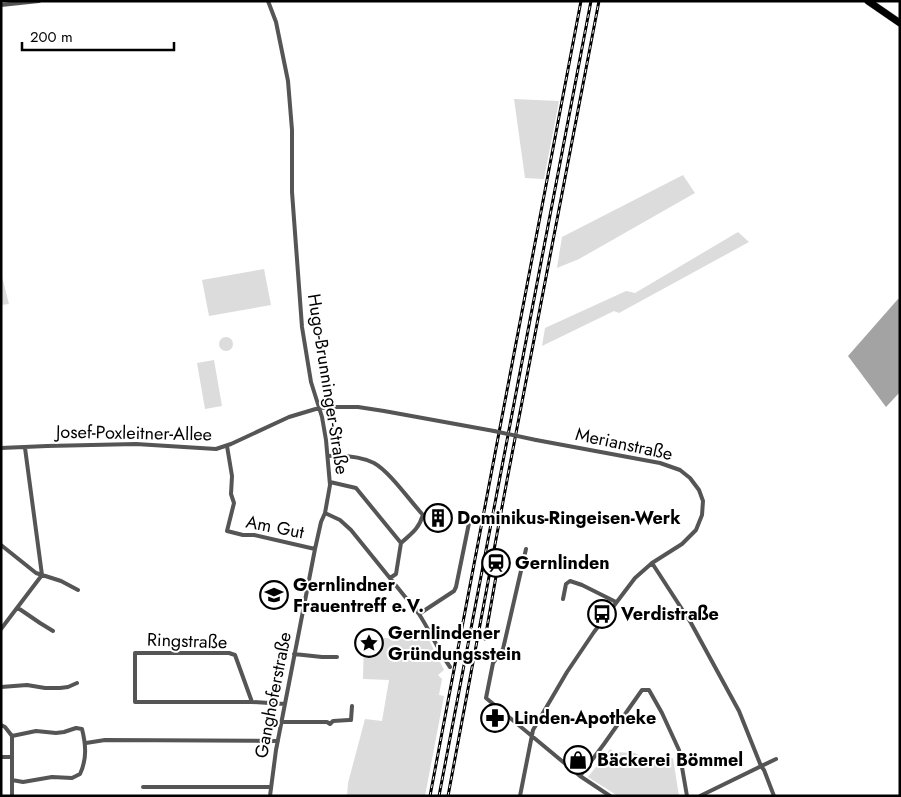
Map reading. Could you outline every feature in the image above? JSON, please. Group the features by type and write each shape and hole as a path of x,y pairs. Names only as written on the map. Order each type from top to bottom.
{"highway":[{"path":"868,1 900,23"}],"street":[{"path":"1,5 39,1"},
{"name":"Hugo-Brunninger-Straße","path":"268,1 276,22 288,82 292,130 292,192 302,327 311,382 319,408 328,456 330,482 325,513"},
{"name":"Merianstraße","path":"319,408 358,407 384,410 660,463 680,470 690,478 699,490 703,501 702,515 696,530 682,544 652,563 635,578 594,632 532,730 520,796"},
{"name":"Josef-Poxleitner-Allee","path":"1,448 136,444 216,449 227,446 289,417 319,408"},
{"name":"Am Gut","path":"227,446 232,469 231,494 234,503 227,531 243,535 254,534 315,549"},
{"path":"1,629 42,575 25,448"},
{"path":"328,456 356,457 375,464 385,472 423,515 419,526 401,543 396,574 390,578"},
{"path":"330,482 356,488 401,543"},
{"path":"325,513 346,524 390,578 419,614 450,667"},
{"name":"Ganghoferstraße","path":"270,796 294,654 315,549 325,513"},
{"path":"419,614 456,588 469,523 468,517"},
{"path":"1,545 36,573 62,581 78,590"},
{"path":"526,549 503,649 493,663 486,698 580,776 610,796"},
{"path":"652,563 691,623 739,711 774,796"},
{"path":"563,598 566,584 570,580 616,602"},
{"path":"18,608 53,631"},
{"name":"Ringstraße","path":"252,702 235,655 229,653 135,653 135,702 252,702 285,704"},
{"path":"294,654 322,658 337,657"},
{"path":"1,687 27,685 60,688 77,683"},
{"path":"580,776 642,690 649,690 679,750 687,796"},
{"path":"281,722 327,722 330,724 333,721 351,720 352,706"},
{"path":"1,725 12,736 12,796"},
{"path":"12,736 36,731 64,732 76,728 82,729 86,743 84,766 80,774 72,778 52,777 23,782 12,780"},
{"path":"86,743 105,740 278,741"},
{"path":"1,757 12,757"},
{"path":"700,796 776,758"},
{"path":"143,787 270,787"},
{"path":"600,796 602,791"}],"shaded area":[{"path":"514,99 559,101 544,179 525,178"},
{"path":"683,175 695,193 579,259 557,268 562,237"},
{"path":"738,232 749,242 619,313 614,311 542,346 545,328 626,291 635,293"},
{"path":"264,269 271,305 209,316 202,280"},
{"path":"1,273 9,304 1,305"},
{"path":"898,299 900,300 900,392 886,407 848,356"},
{"path":"223,337 229,337 233,344 229,351 223,351 219,347 219,341"},
{"path":"214,360 222,406 205,409 197,363"},
{"path":"422,629 444,670 438,675 442,679 439,695 444,696 425,796 347,796 348,783 365,719 382,721 389,680 363,679 364,637 408,640"},
{"path":"610,749 614,752 635,753 643,758 673,758 679,796 618,796 588,777"}],"railway":[{"path":"430,796 581,1"},
{"path":"439,796 591,1"},
{"path":"448,796 599,1"},
{"path":"485,639 498,565"}],"place":[{"name":"Dominikus-Ringeisen-Werk","path":"438,518"},
{"name":"Gernlinden","path":"496,563"},
{"name":"Gernlindner Frauentreff e.V.","path":"274,595"},
{"name":"Verdistraße","path":"602,614"},
{"name":"Gernlindener Gründungsstein","path":"369,643"},
{"name":"Linden-Apotheke","path":"495,718"},
{"name":"Bäckerei Bömmel","path":"578,760"}]}
